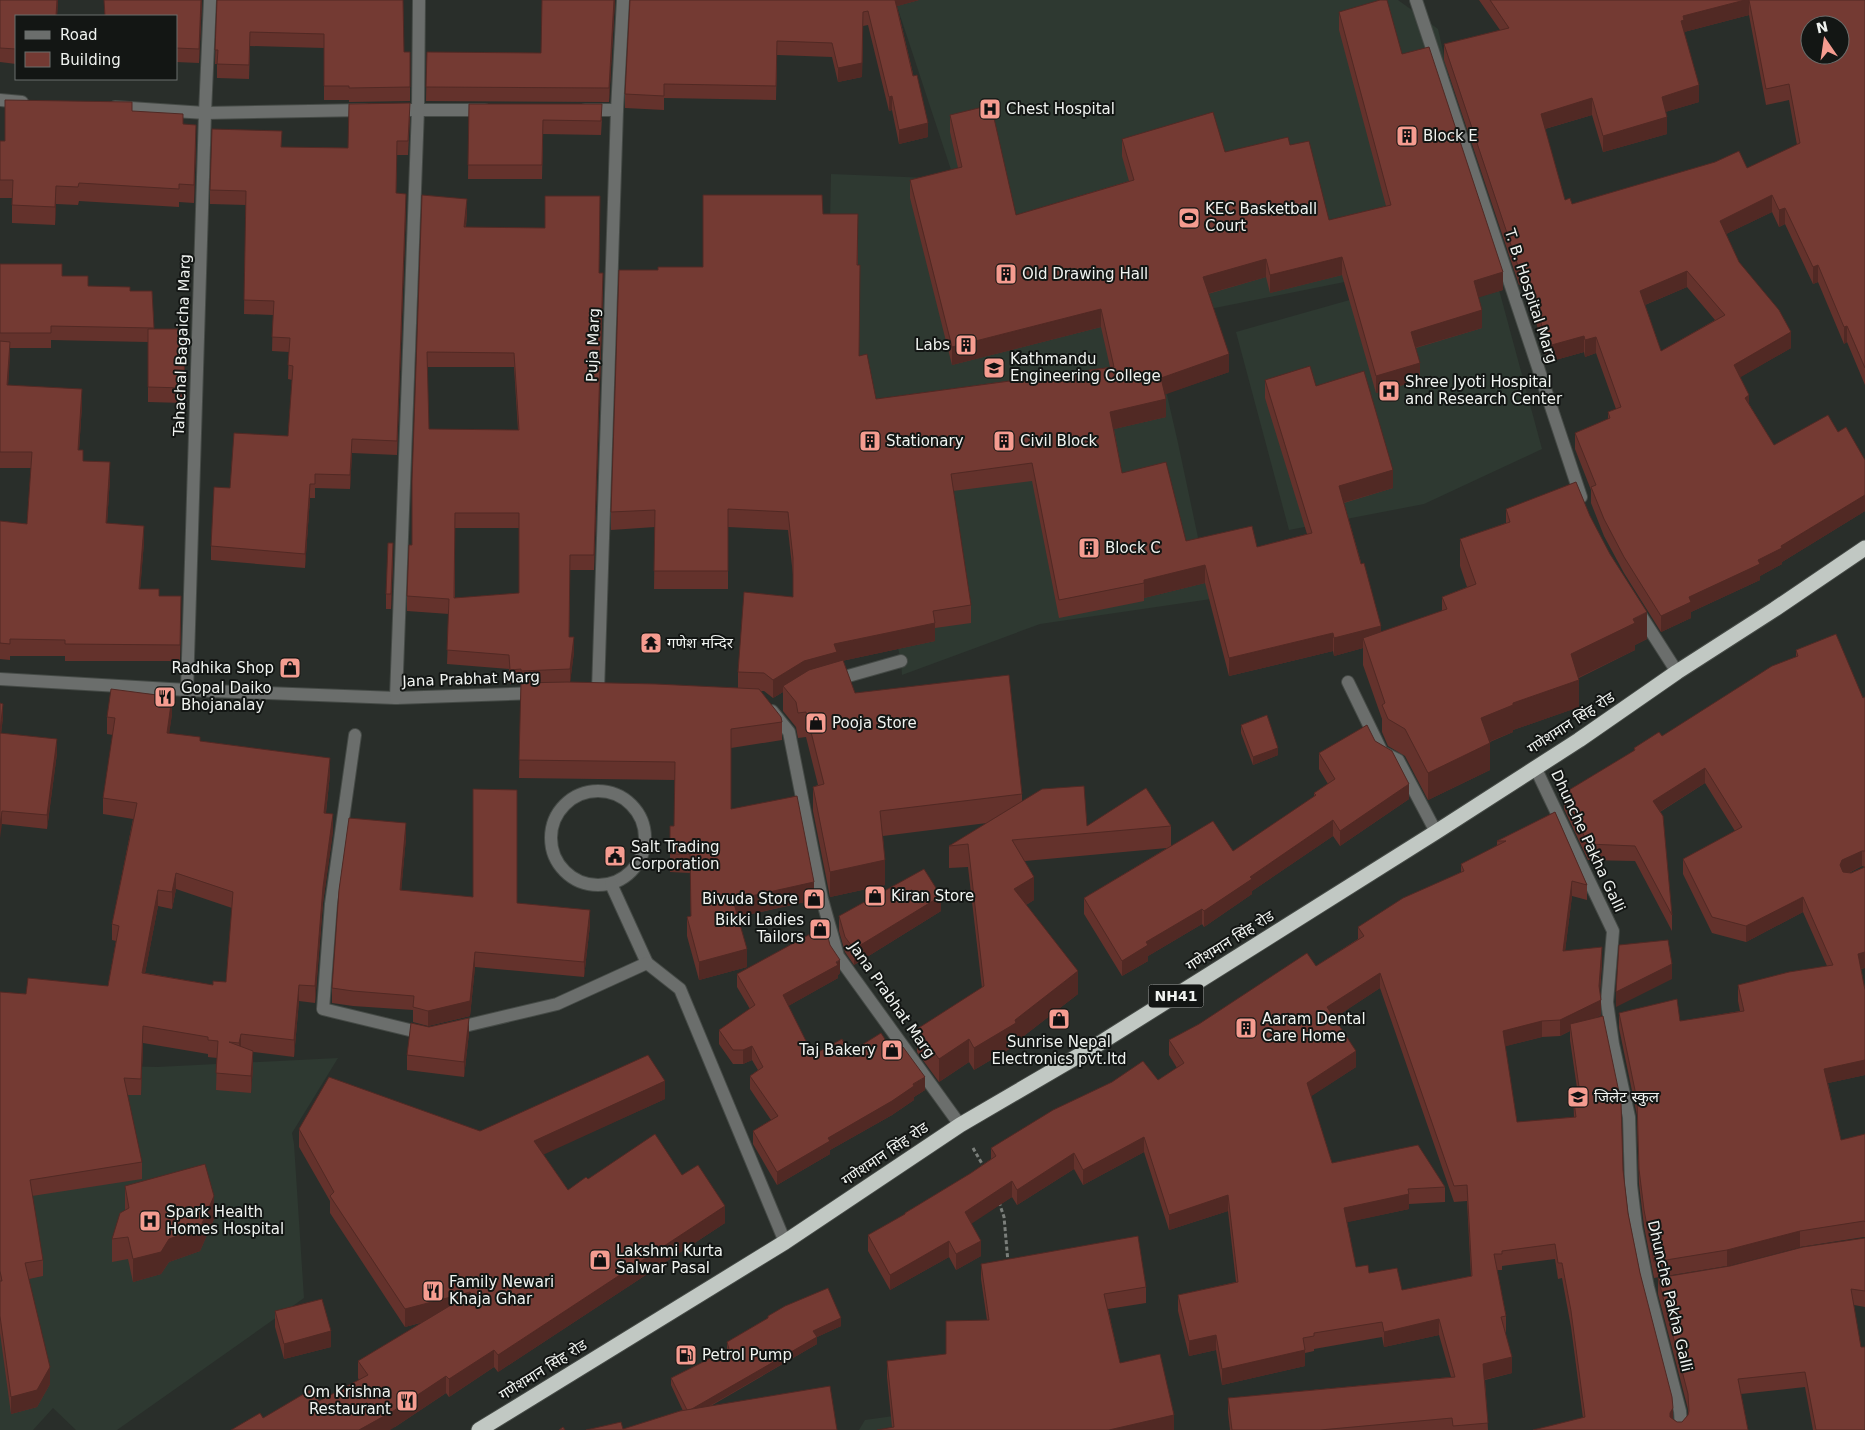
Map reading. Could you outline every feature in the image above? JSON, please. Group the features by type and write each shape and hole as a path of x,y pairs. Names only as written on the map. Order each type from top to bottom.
{"highway":[{"name":"गणेशमान सिंह रोड","path":"478,1430 785,1242 960,1125 1098,1046 1436,832 1579,740 1677,672 1864,552"}],"street":[{"name":"Tahachal Bagaicha Marg","path":"187,690 210,0"},
{"path":"396,698 418,109 419,0"},
{"name":"Puja Marg","path":"598,692 617,110 623,0"},
{"name":"T. B. Hospital Marg","path":"1416,0 1584,507"},
{"path":"0,100 39,103"},
{"path":"98,106 205,113 380,110"},
{"path":"399,110 498,110"},
{"path":"577,110 617,110"},
{"path":"1632,601 1677,672"},
{"path":"825,682 901,661"},
{"name":"Jana Prabhat Marg","path":"0,679 187,690 396,698 550,693"},
{"path":"1348,682 1382,752 1398,760 1436,832"},
{"name":"Jana Prabhat Marg","path":"771,704 790,732 822,898 838,956 960,1125"},
{"path":"355,735 331,904 324,1009 428,1034 557,1004 647,963"},
{"name":"Dhunche Pakha Galli","path":"1535,768 1613,931 1607,1002 1613,1044 1629,1117 1631,1184 1636,1227 1652,1286 1680,1411 1681,1426 1678,1430"},
{"path":"602,791 615,794 628,801 637,811 644,824 645,846 637,866 626,877 612,884 595,886 580,882 566,874 556,861 550,846 550,830 556,815 564,804 575,796 588,792 602,791"},
{"path":"612,884 647,963 680,989 785,1242"}],"path":[{"path":"960,1125 988,1174"},
{"path":"998,1200 1004,1217 1008,1268"}],"shaded area":[{"name":"Kathmandu Engineering College","path":"895,0 1398,0 1438,29 1488,249 1419,267 1150,321 1211,599 1040,624 902,675 901,661 845,416 826,415 831,174 954,179"},
{"name":"Shree Jyoti Hospital and Research Center","path":"1491,260 1542,449 1424,504 1289,530 1236,332"},
{"name":"Spark Health Homes Hospital","path":"338,1058 292,1133 304,1298 117,1430 76,1430 53,1408 33,1430 0,1430 0,1063 157,1067"},
{"path":"943,1409 946,1430 859,1430 865,1420"}],"building":[{"path":"0,0 57,0 56,15 15,15 15,49 0,48"},
{"path":"104,0 201,0 199,49 178,48 178,15 105,15"},
{"path":"217,0 403,0 404,52 410,52 410,87 349,88 349,86 324,86 324,34 250,32 249,65 217,64 218,50 215,50"},
{"path":"542,0 614,0 609,88 426,87 427,52 541,53"},
{"path":"630,0 895,0 913,76 917,75 928,123 899,130 892,96 889,97 868,11 863,12 862,63 838,68 832,43 777,41 776,86 664,84 664,96 625,94"},
{"path":"1380,0 1387,0 1402,54 1429,47 1503,272 1474,281 1482,310 1411,332 1420,363 1376,376 1342,257 1270,275 1266,259 1203,277 1229,354 1161,378 1166,399 1110,412 1122,473 1166,462 1186,541 1252,526 1257,547 1312,533 1265,380 1310,366 1316,386 1364,371 1393,470 1339,486 1361,564 1364,563 1381,626 1334,638 1333,633 1229,658 1205,565 1144,580 1144,583 1059,600 1032,463 951,474 971,605 933,611 935,623 834,644 837,652 804,661 773,680 764,673 738,672 744,592 793,597 793,558 788,512 728,509 728,571 654,571 655,510 611,512 619,270 658,270 658,267 703,267 703,195 822,195 823,214 858,214 857,265 860,265 859,356 867,354 876,399 1114,367 1101,309 952,347 910,180 962,167 950,115 991,105 1016,215 1134,180 1122,139 1213,112 1225,152 1288,137 1290,145 1309,141 1329,220 1391,205 1339,12"},
{"path":"1490,0 1745,0 1683,16 1684,20 1681,21 1699,85 1662,97 1667,117 1603,136 1592,98 1541,114 1565,200 1570,198 1572,204 1715,162 1739,151 1747,168 1800,143 1789,84 1766,89 1749,0 1865,0 1865,368 1847,326 1844,327 1818,265 1813,267 1785,208 1779,210 1772,195 1720,221 1739,262 1779,310 1791,332 1734,365 1749,395 1745,398 1774,445 1828,415 1838,432 1846,427 1865,460 1865,495 1781,546 1782,548 1758,560 1760,564 1689,597 1691,602 1661,616 1624,557 1604,519 1591,487 1596,485 1575,433 1610,418 1608,412 1621,407 1596,337 1585,340 1584,336 1548,346 1524,267 1519,269 1444,44 1509,28","holes":["1687,271 1725,315 1661,351 1640,291"]},
{"path":"5,100 132,102 132,111 183,114 183,124 196,125 194,185 179,184 179,189 79,183 78,187 56,186 55,207 12,205 13,180 0,180 0,141 5,141"},
{"path":"410,103 408,141 397,141 396,193 406,194 397,441 352,439 350,475 315,474 315,484 310,484 305,554 211,546 214,487 230,488 234,433 288,436 293,366 288,365 290,338 272,337 274,301 244,300 246,191 210,190 212,129 282,131 281,147 348,148 349,104"},
{"path":"469,104 602,104 601,121 543,120 542,165 468,165"},
{"path":"422,195 467,199 464,227 545,228 545,196 600,196 599,273 603,273 594,555 570,555 569,637 574,637 570,669 510,670 509,655 447,650 449,599 407,596 409,545 412,545 412,481","holes":["427,352 514,353 519,430 429,429","455,513 519,513 519,593 454,598"]},
{"path":"0,264 62,264 62,276 88,276 88,286 130,287 130,291 152,291 154,328 51,326 51,333 0,333"},
{"path":"148,329 185,329 184,388 148,387"},
{"path":"0,341 10,342 7,385 82,389 78,450 83,450 83,461 110,462 106,523 144,526 139,589 159,589 159,596 181,596 180,645 65,644 65,640 10,639 10,644 0,643 0,521 27,524 32,452 0,452"},
{"path":"1576,482 1590,516 1610,554 1647,612 1633,619 1635,623 1571,654 1579,680 1513,703 1513,705 1481,718 1490,743 1428,773 1405,729 1388,719 1382,705 1385,703 1363,638 1447,609 1442,597 1476,584 1460,539 1510,522 1506,509"},
{"path":"388,543 393,543 391,594 386,594"},
{"path":"1836,634 1863,698 1865,697 1865,851 1842,860 1840,865 1843,872 1851,873 1865,867 1865,952 1858,954 1865,990 1865,1060 1824,1069 1841,1140 1865,1134 1865,1222 1800,1231 1727,1250 1654,1262 1644,1210 1639,1169 1637,1100 1619,1013 1677,999 1680,1021 1744,1011 1738,985 1789,972 1833,965 1803,897 1746,926 1712,917 1683,859 1742,827 1705,768 1653,801 1663,816 1672,915 1635,846 1588,844 1564,793 1635,750 1634,748 1659,732 1662,736 1772,666 1798,656 1796,650"},
{"path":"843,660 855,693 1009,675 1022,794 880,811 885,860 830,872 813,787 824,784 806,712 798,713 796,702 783,686 809,670"},
{"path":"567,682 759,689 781,717 782,722 731,729 731,809 797,796 814,882 733,900 747,949 699,962 687,917 691,916 690,854 670,854 670,826 674,826 675,762 519,760 521,683"},
{"path":"111,689 172,697 167,733 200,737 200,741 330,758 324,813 333,814 323,887 315,986 299,985 294,1040 241,1034 239,1043 229,1042 253,1051 251,1076 216,1073 218,1041 208,1040 208,1037 143,1026 141,1079 124,1078 142,1162 30,1180 43,1260 25,1263 50,1367 37,1390 11,1397 0,1316 0,1281 2,1281 0,1271 0,992 26,994 28,978 108,986 119,926 112,924 137,803 103,798 115,718 107,717","holes":["176,873 233,892 226,982 213,981 213,985 142,973 158,890 172,892"]},
{"path":"0,703 3,704 0,731"},
{"path":"1267,715 1278,748 1253,757 1241,725"},
{"path":"1367,725 1375,741 1392,751 1409,784 1340,831 1333,820 1250,877 1252,879 1204,911 1202,909 1146,942 1148,945 1122,961 1084,898 1213,821 1233,851 1316,795 1314,793 1335,779 1319,753"},
{"path":"0,733 57,739 47,815 2,811 0,825"},
{"path":"1084,786 1087,826 1146,788 1171,826 1012,840 1034,877 1014,889 1078,971 1015,1020 1016,1023 974,1048 969,1039 939,1059 917,1029 984,986 968,844 949,846 1042,789"},
{"path":"473,789 517,790 517,903 590,910 584,962 475,952 470,1001 428,1011 413,1007 414,996 332,988 339,890 349,818 406,823 400,890 473,897"},
{"path":"1555,812 1587,885 1572,881 1563,951 1602,947 1599,986 1601,1000 1560,1020 1542,1021 1503,1031 1517,1122 1576,1117 1573,1095 1580,1094 1570,1024 1603,1016 1621,1102 1623,1170 1628,1213 1640,1273 1672,1397 1673,1408 1670,1417 1677,1422 1682,1422 1688,1415 1688,1394 1658,1278 1730,1266 1803,1247 1865,1238 1865,1291 1851,1289 1861,1347 1865,1347 1865,1430 1816,1430 1805,1372 1738,1379 1748,1430 1533,1430 1585,1417 1571,1311 1562,1263 1558,1263 1555,1244 1502,1251 1502,1254 1494,1254 1506,1316 1501,1317 1512,1357 1483,1364 1488,1423 1453,1426 1452,1418 1320,1430 1232,1430 1228,1398 1455,1377 1439,1319 1384,1332 1382,1322 1314,1333 1314,1336 1303,1338 1305,1350 1222,1369 1216,1335 1189,1341 1178,1295 1238,1282 1228,1195 1169,1215 1144,1137 1083,1170 1074,1153 1017,1190 1012,1181 965,1212 981,1241 956,1254 949,1241 890,1275 868,1235 905,1214 996,1156 991,1148 1053,1110 1112,1082 1143,1061 1158,1080 1184,1063 1169,1040 1199,1024 1307,953 1316,966 1364,936 1358,927 1403,898 1464,871 1461,864 1506,841 1497,841","holes":["1380,973 1454,1186 1467,1185 1472,1276 1402,1290 1397,1268 1369,1273 1368,1265 1356,1267 1344,1208 1409,1194 1408,1189 1445,1187 1418,1145 1332,1163 1307,1083 1356,1051 1327,1007"]},
{"path":"924,869 941,896 854,949 845,937 839,916"},
{"path":"825,926 830,945 840,960 836,962 838,965 783,995 813,1055 842,1039 849,1053 881,1033 894,1053 903,1047 925,1077 892,1101 828,1138 830,1141 777,1172 753,1131 778,1116 750,1076 763,1067 752,1046 743,1050 733,1050 719,1030 755,1005 737,974"},
{"path":"1668,940 1672,964 1616,992 1619,945"},
{"path":"469,1018 464,1062 407,1055 411,1023 429,1027"},
{"path":"648,1055 665,1081 534,1141 568,1190 586,1177 588,1179 655,1134 682,1175 698,1165 725,1206 498,1355 494,1350 449,1379 446,1376 395,1410 359,1430 231,1430 260,1413 263,1418 312,1389 319,1401 368,1375 358,1361 471,1293 405,1309 330,1196 334,1192 299,1129 329,1077 480,1131"},
{"path":"205,1164 214,1196 200,1228 169,1239 161,1252 133,1259 128,1237 112,1239 120,1213 129,1208 125,1186"},
{"path":"1138,1236 1146,1287 1104,1294 1120,1363 1160,1354 1174,1415 1109,1430 877,1430 894,1427 887,1361 946,1354 946,1321 989,1320 981,1264"},
{"path":"828,1288 841,1318 813,1331 817,1337 687,1410 671,1378 729,1349 727,1342 785,1306"},
{"path":"322,1299 331,1331 284,1344 275,1311"},
{"path":"830,1386 837,1430 586,1430 621,1422 623,1429 680,1411"}],"place":[{"name":"Chest Hospital","path":"990,109"},
{"name":"Block E","path":"1407,136"},
{"name":"KEC Basketball Court","path":"1189,218"},
{"name":"Old Drawing Hall","path":"1006,274"},
{"name":"Labs","path":"966,345"},
{"name":"Kathmandu Engineering College","path":"994,368"},
{"name":"Shree Jyoti Hospital and Research Center","path":"1389,391"},
{"name":"Stationary","path":"870,441"},
{"name":"Civil Block","path":"1004,441"},
{"name":"Block C","path":"1089,548"},
{"name":"गणेश मन्दिर","path":"651,643"},
{"name":"Radhika Shop","path":"290,668"},
{"name":"Gopal Daiko Bhojanalay","path":"165,697"},
{"name":"Pooja Store","path":"816,723"},
{"name":"Salt Trading Corporation","path":"615,856"},
{"name":"Kiran Store","path":"875,896"},
{"name":"Bivuda Store","path":"814,899"},
{"name":"Bikki Ladies Tailors","path":"820,929"},
{"name":"Sunrise Nepal Electronics pvt.ltd","path":"1059,1019"},
{"name":"Aaram Dental Care Home","path":"1246,1028"},
{"name":"Taj Bakery","path":"892,1050"},
{"name":"जिलेट स्कुल","path":"1578,1097"},
{"name":"Spark Health Homes Hospital","path":"150,1221"},
{"name":"Lakshmi Kurta Salwar Pasal","path":"600,1260"},
{"name":"Family Newari Khaja Ghar","path":"433,1291"},
{"name":"Petrol Pump","path":"686,1355"},
{"name":"Om Krishna Restaurant","path":"407,1401"}]}
